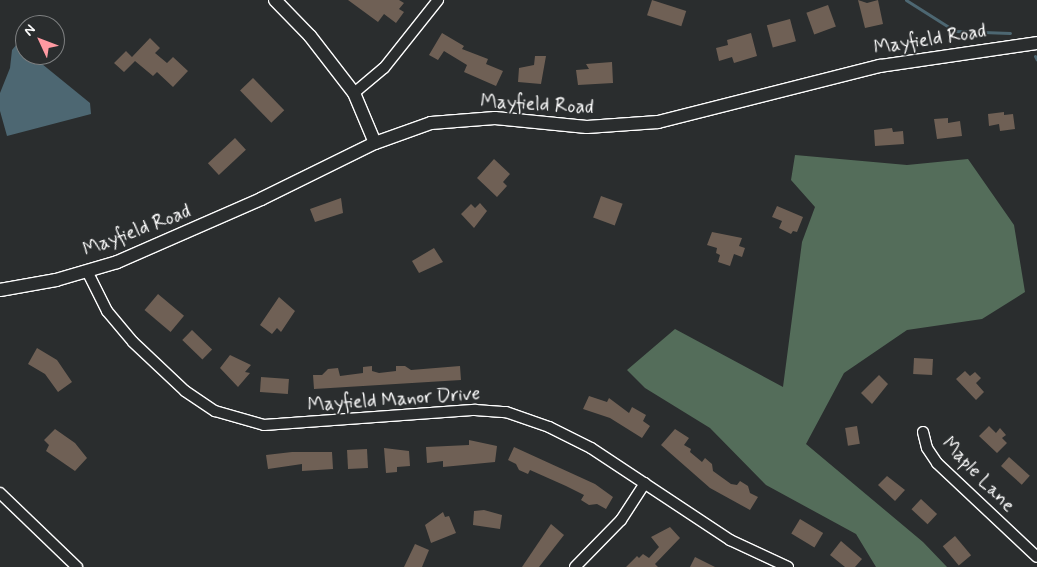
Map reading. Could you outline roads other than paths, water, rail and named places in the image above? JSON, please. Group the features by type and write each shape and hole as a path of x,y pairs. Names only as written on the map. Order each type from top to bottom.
{"street":[{"path":"275,0 310,36 354,94 375,143"},
{"path":"354,94 384,68 438,0"},
{"name":"Mayfield Road","path":"0,290 87,271 212,221 375,143 431,123 495,118 587,127 658,122 880,66 1037,43"},
{"name":"Mayfield Manor Drive","path":"87,271 107,311 133,342 185,391 215,411 264,425 475,410 506,412 548,428 591,448 730,540 788,567"},
{"name":"Maple Lane","path":"923,432 927,448 937,463 1037,557"},
{"path":"575,567 621,520 645,483"},
{"path":"0,493 77,567"}],"water":[{"path":"15,46 15,65 43,65 90,103 91,114 7,136 0,111 0,93 10,68 12,50"}],"waterway":[{"path":"906,0 955,31 1010,33"},
{"path":"1035,56 1037,60"}]}
